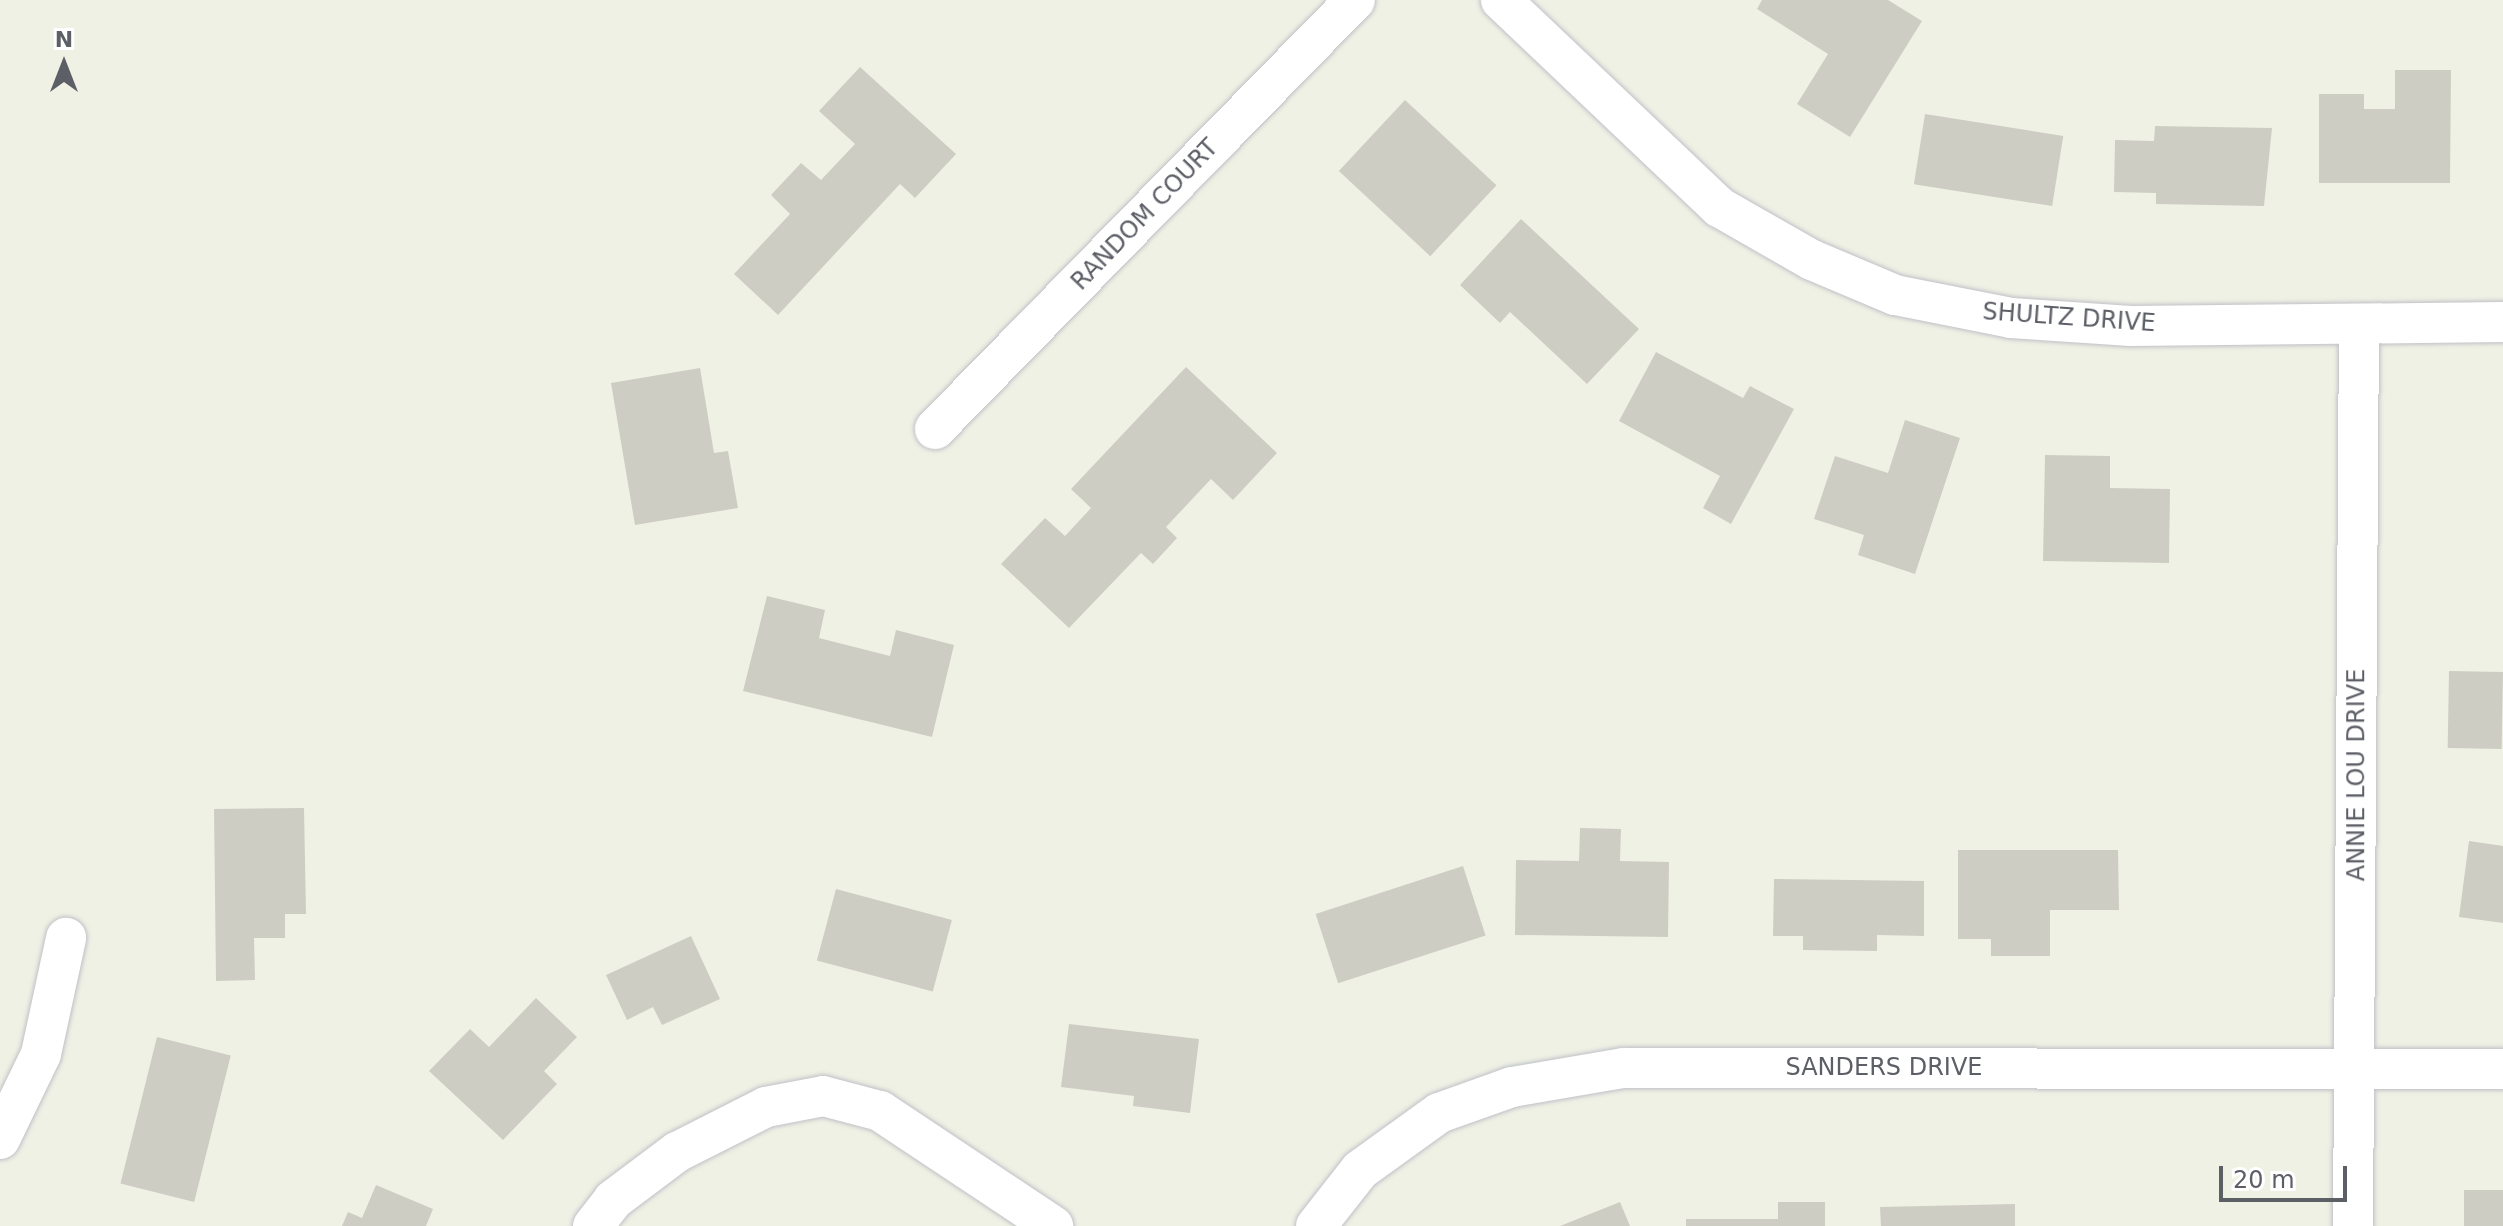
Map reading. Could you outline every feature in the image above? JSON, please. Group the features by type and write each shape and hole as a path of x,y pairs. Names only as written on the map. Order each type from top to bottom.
{"street":[{"name":"RANDOM COURT","path":"935,429 1355,0"},
{"name":"SHULTZ DRIVE","path":"1501,0 1719,207 1812,260 1895,295 2011,318 2131,326 2503,322"},
{"name":"ANNIE LOU DRIVE","path":"2353,1226 2359,324"},
{"path":"0,1139 41,1054 66,938"},
{"name":"SANDERS DRIVE","path":"1316,1226 1360,1170 1439,1113 1512,1087 1623,1068 2356,1066 2503,1069"},
{"path":"593,1226 613,1200 677,1152 766,1107 823,1096 880,1111 1053,1226"}],"building":[{"path":"1762,0 1888,0 1922,21 1850,137 1797,104 1828,54 1757,9"},
{"path":"860,67 956,154 915,198 900,184 778,315 734,274 790,214 771,195 801,163 821,180 855,144 819,111"},
{"path":"2395,70 2451,70 2450,183 2319,183 2319,94 2364,94 2364,109 2395,109"},
{"path":"1405,100 1496,185 1430,256 1339,171"},
{"path":"1925,114 2063,136 2052,206 1914,184"},
{"path":"2155,126 2272,128 2264,206 2156,204 2156,193 2114,192 2115,140 2154,141"},
{"path":"1521,219 1639,329 1587,384 1510,312 1500,323 1460,285"},
{"path":"1656,352 1743,398 1750,386 1794,409 1731,524 1703,508 1720,476 1619,421"},
{"path":"1186,367 1277,453 1233,500 1211,479 1166,527 1177,538 1153,564 1141,553 1069,628 1001,564 1045,518 1065,536 1091,508 1071,489"},
{"path":"700,368 714,453 728,451 738,508 635,525 611,383"},
{"path":"1905,420 1960,438 1915,574 1858,555 1864,535 1814,519 1835,456 1888,473"},
{"path":"2045,455 2110,456 2110,488 2170,489 2169,563 2043,561"},
{"path":"767,596 825,610 819,638 890,656 896,630 954,645 932,737 743,691"},
{"path":"2449,671 2503,672 2502,749 2448,748"},
{"path":"304,808 306,914 285,914 285,938 254,938 255,980 216,981 214,809"},
{"path":"1580,828 1621,829 1620,861 1669,862 1668,937 1515,935 1516,860 1579,861"},
{"path":"2469,841 2503,846 2503,923 2459,917"},
{"path":"1958,850 2118,850 2119,910 2050,910 2050,956 1991,956 1991,939 1958,939"},
{"path":"1463,866 1486,935 1338,983 1316,914"},
{"path":"1774,879 1924,881 1924,936 1877,935 1877,951 1803,950 1803,936 1773,936"},
{"path":"836,889 952,920 933,992 817,960"},
{"path":"691,936 720,999 662,1025 653,1007 627,1020 606,975"},
{"path":"536,998 577,1037 544,1071 557,1084 503,1140 429,1071 470,1029 489,1047"},
{"path":"1069,1024 1199,1039 1190,1113 1133,1106 1134,1096 1061,1087"},
{"path":"157,1037 231,1055 194,1202 120,1184"},
{"path":"376,1185 433,1209 426,1226 342,1226 348,1212 362,1218"},
{"path":"2464,1190 2503,1190 2503,1226 2464,1226"},
{"path":"1620,1202 1630,1226 1560,1226"},
{"path":"1778,1202 1825,1202 1825,1226 1686,1226 1686,1219 1778,1219"},
{"path":"2015,1204 2015,1226 1881,1226 1880,1207"}]}
